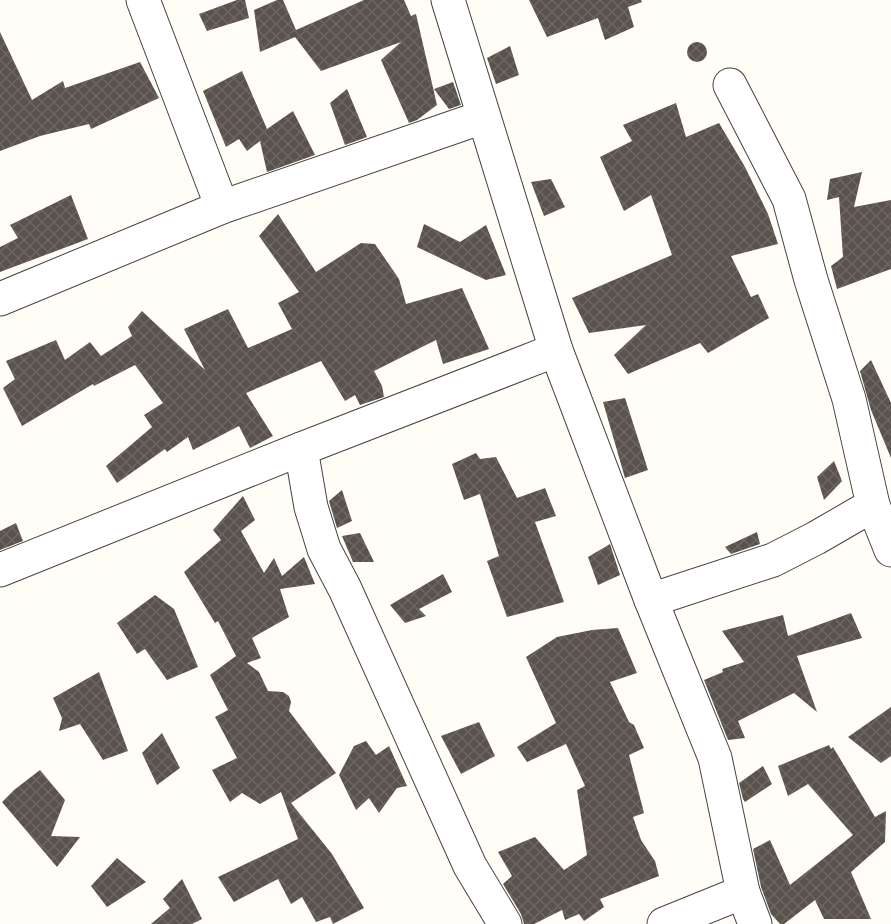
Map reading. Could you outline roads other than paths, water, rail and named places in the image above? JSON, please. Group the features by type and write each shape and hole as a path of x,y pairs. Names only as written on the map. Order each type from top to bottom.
{"street":[{"path":"143,0 222,207"},
{"path":"448,0 556,350 651,600 715,758 743,892 755,924"},
{"path":"730,85 789,200 811,280 849,399 873,505 891,550"},
{"path":"0,299 222,207 483,117"},
{"path":"0,570 556,350"},
{"path":"301,449 311,507 324,549 345,589 470,866 505,924"},
{"path":"651,600 773,560 873,505"},
{"path":"664,924 743,892"}]}
